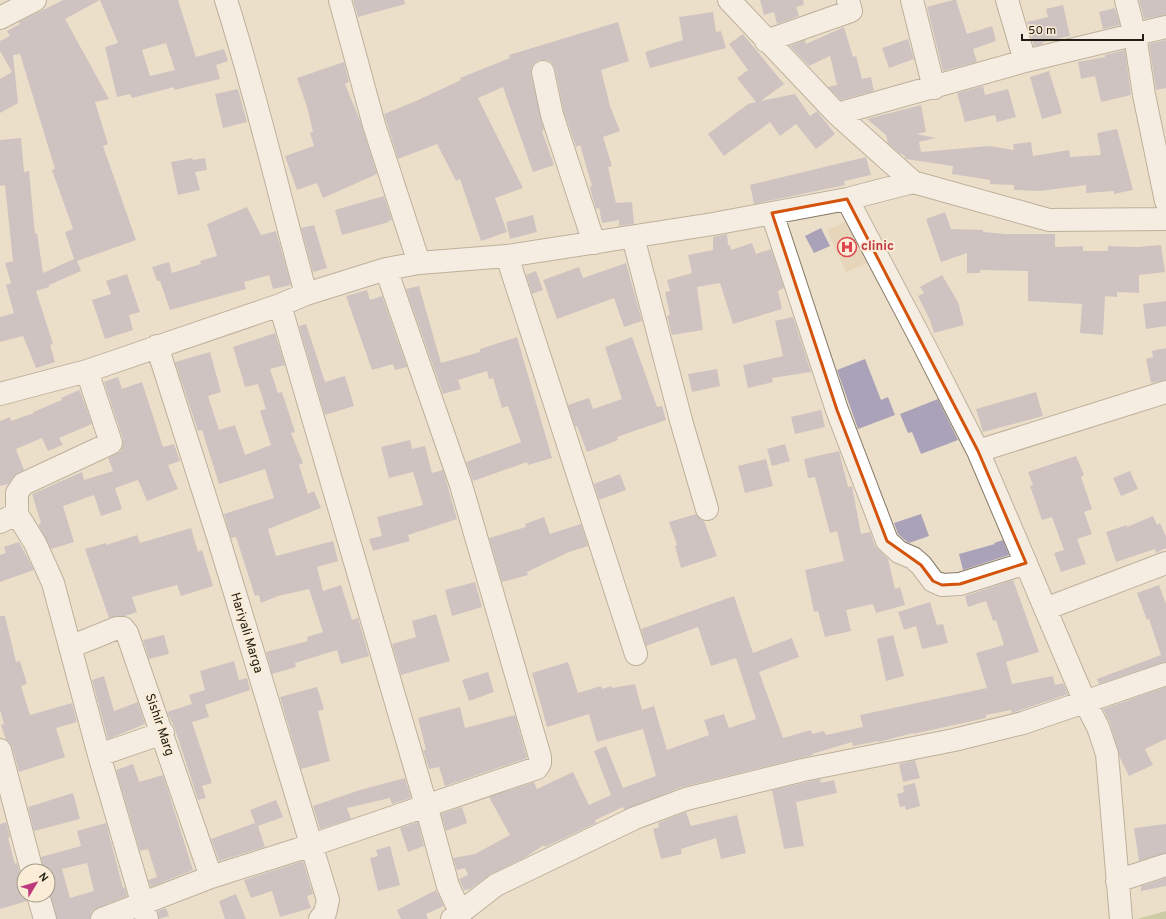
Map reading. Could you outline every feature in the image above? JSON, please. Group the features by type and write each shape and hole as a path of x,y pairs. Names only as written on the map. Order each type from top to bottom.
{"street":[{"path":"0,18 35,0"},
{"path":"226,0 247,66 281,204 306,294"},
{"path":"340,0 374,125 419,263"},
{"path":"729,0 766,41 837,114 913,182 1049,220 1166,219"},
{"path":"766,41 851,11 848,0"},
{"path":"912,0 934,88"},
{"path":"1007,0 1025,61"},
{"path":"1126,0 1135,35 1144,95 1166,201"},
{"path":"837,114 934,88 1025,61 1166,27"},
{"path":"543,72 552,115 594,243"},
{"path":"0,394 87,370 280,305 306,294 386,269 419,263 507,256 633,237 847,199 913,182"},
{"path":"847,199 978,451 1085,702 1098,727 1107,754 1121,919"},
{"path":"772,213 837,410 887,541 899,552 913,558 921,564 933,580 942,585 960,584 1026,562"},
{"path":"633,237 682,424 707,509"},
{"path":"507,256 636,654"},
{"path":"102,919 145,911 211,877 312,845 536,768 540,763 540,757 461,485 386,269"},
{"path":"280,305 426,805 456,916 496,886 635,818 686,799 803,770 954,740 1023,723 1166,674"},
{"name":"Hariyali Marga","path":"157,346 328,900 325,913 320,919"},
{"path":"87,370 111,443 23,484 17,493 9,518 35,543 53,583 99,755 145,911"},
{"path":"978,451 1166,392"},
{"path":"1045,608 1166,563"},
{"name":"Sishir Marg","path":"70,647 117,628 123,628 127,633 211,877"},
{"path":"99,755 162,733"},
{"path":"0,750 30,863"},
{"path":"1117,881 1166,865"},
{"path":"40,903 45,919"}],"highlighted area":[{"path":"847,199 978,451 1026,563 960,584 942,585 933,581 921,565 887,541 837,410 772,213"}],"shaded area":[{"name":"clinic","path":"848,221 867,263 846,272 827,230"}],"green space":[{"path":"1166,911 1166,919 1137,919"}],"building":[{"path":"63,0 100,0 65,19 109,99 95,102 108,144 103,146 136,240 77,261 81,271 49,285 49,287 36,291 53,344 50,345 55,362 36,368 23,336 0,342 0,317 14,313 6,285 11,283 5,263 13,261 5,185 0,186 0,140 21,138 24,172 29,171 35,234 37,233 43,273 74,259 65,232 73,229 52,170 55,169 20,54 13,55 18,103 0,113 0,79 12,72 0,51 0,41 10,36 7,31 20,24 19,22"},
{"path":"100,0 178,0 196,57 224,49 228,61 216,65 220,79 174,90 174,87 132,98 130,94 117,97 105,47 118,43","holes":["166,43 175,70 150,76 142,50"]},
{"path":"353,0 404,0 405,4 358,17"},
{"path":"760,0 803,0 804,5 796,7 799,16 777,24 774,12 764,15"},
{"path":"956,0 967,34 992,26 996,41 973,49 977,62 943,71 927,7"},
{"path":"1139,0 1166,0 1166,15 1144,19"},
{"path":"1063,5 1070,36 1043,42 1043,44 1034,46 1027,22 1048,17 1046,9"},
{"path":"1115,8 1120,25 1103,29 1099,12"},
{"path":"713,12 716,32 721,31 726,48 650,68 645,52 683,40 679,17"},
{"path":"618,22 629,61 601,70 610,106 620,131 603,137 612,166 608,167 616,203 632,202 634,224 619,226 619,220 602,223 599,208 596,209 593,199 590,187 592,186 580,145 576,147 564,112 555,69 552,63 547,60 535,62 531,68 531,74 544,130 542,131 554,165 533,172 503,87 478,98 523,188 495,198 507,232 481,241 460,179 456,181 437,144 398,159 384,114 461,80 460,78 510,58 509,55"},
{"path":"844,27 853,57 856,56 862,79 871,77 874,91 841,100 828,87 837,85 830,56 809,66 790,46 805,40 806,44"},
{"path":"743,34 784,84 761,101 795,94 810,116 817,111 835,134 816,149 796,124 780,136 770,122 724,156 708,134 748,104 756,102 737,78 748,70 729,44"},
{"path":"908,39 914,59 889,68 882,48"},
{"path":"1166,40 1166,88 1156,90 1149,44"},
{"path":"1125,50 1131,95 1101,102 1095,76 1081,79 1078,62 1105,57 1105,55"},
{"path":"344,62 349,82 345,84 361,123 377,174 323,198 317,183 297,190 285,156 314,146 310,133 313,132 307,107 297,78"},
{"path":"1049,71 1062,113 1042,119 1030,77"},
{"path":"983,86 985,95 1008,89 1016,117 997,122 995,115 965,122 957,93"},
{"path":"238,89 247,122 223,128 215,94"},
{"path":"921,105 926,132 916,134 936,138 919,142 921,152 989,146 1014,150 1013,144 1031,142 1033,156 1069,150 1070,157 1101,155 1097,133 1117,129 1133,190 1114,194 1114,191 1086,193 1086,185 1040,191 1014,190 1014,185 990,184 990,180 952,174 953,166 906,159 904,155 899,153 888,143 886,135 867,119"},
{"path":"866,157 871,175 844,181 845,185 754,204 750,185"},
{"path":"192,158 193,160 205,158 207,170 195,172 200,190 178,195 171,162"},
{"path":"384,196 392,220 342,235 335,210"},
{"path":"247,207 261,235 276,231 291,285 273,289 269,275 244,282 246,289 170,310 160,281 157,281 152,267 169,262 172,273 201,264 200,261 217,256 207,224"},
{"path":"945,212 951,229 983,230 983,232 1006,234 1055,234 1055,247 1083,246 1083,251 1108,251 1108,246 1138,247 1161,245 1165,272 1139,275 1139,293 1117,292 1117,297 1105,296 1103,335 1080,333 1082,304 1028,301 1028,271 980,270 980,273 967,273 967,253 941,262 926,219"},
{"path":"533,215 537,232 510,239 506,222"},
{"path":"314,225 327,268 313,272 301,228"},
{"path":"821,228 830,246 814,253 805,236"},
{"path":"727,234 728,245 730,245 731,250 752,243 756,254 771,249 784,288 778,291 782,309 733,324 720,283 697,287 703,330 672,335 667,316 670,315 665,292 670,291 667,280 692,273 688,255 713,250 713,237"},
{"path":"626,263 642,321 624,327 614,298 557,319 543,280 579,267 583,278"},
{"path":"536,271 543,290 532,294 526,275"},
{"path":"127,274 140,312 129,315 133,330 105,339 92,300 111,294 106,281"},
{"path":"942,275 958,302 964,325 934,333 930,320 918,296 924,293 920,287"},
{"path":"419,286 441,363 480,352 480,349 517,337 552,458 528,465 527,462 473,481 466,462 521,442 508,406 502,408 493,378 489,379 487,371 458,380 461,389 443,394 406,289"},
{"path":"367,290 370,300 382,296 407,367 395,370 393,364 372,370 346,296"},
{"path":"1166,301 1166,326 1146,329 1143,304"},
{"path":"793,317 811,372 772,378 773,382 748,388 743,365 783,356 775,321"},
{"path":"306,324 325,382 345,376 354,406 325,415 299,326"},
{"path":"275,333 285,365 270,369 278,393 282,392 295,432 291,433 303,463 299,465 308,494 314,491 321,508 268,529 276,556 333,541 338,561 317,567 323,591 341,585 352,620 358,618 369,656 341,664 337,650 295,663 296,667 272,674 266,652 308,641 307,637 323,632 309,589 278,596 261,603 259,595 255,596 236,537 231,538 224,514 274,498 265,469 219,484 202,430 198,431 175,362 210,352 221,392 208,396 219,430 235,425 245,455 271,445 260,411 266,409 258,384 245,387 233,347"},
{"path":"632,337 657,407 662,406 666,420 617,437 618,440 587,452 577,426 575,427 568,405 589,398 593,409 622,399 605,347"},
{"path":"1166,348 1166,380 1151,383 1146,359 1153,357 1152,351"},
{"path":"865,359 881,400 888,397 895,415 858,429 837,370"},
{"path":"717,369 720,386 692,392 688,374"},
{"path":"118,377 122,389 142,382 163,447 174,444 180,461 168,465 178,489 147,501 138,480 115,488 122,509 101,516 94,495 63,506 74,542 51,549 39,526 41,523 32,494 82,472 84,480 113,471 108,458 121,451 123,439 104,382"},
{"path":"79,390 92,424 59,438 63,445 48,451 42,438 16,449 24,470 13,477 8,484 0,486 0,421 10,417 11,421 34,413 33,412 62,400 61,398"},
{"path":"1036,392 1043,416 983,432 976,409"},
{"path":"938,399 958,440 921,454 912,432 908,433 900,414"},
{"path":"821,410 825,427 795,434 791,417"},
{"path":"410,440 412,449 425,446 432,473 443,470 457,519 408,535 410,541 373,551 369,539 382,536 377,517 423,505 413,472 389,478 381,447"},
{"path":"785,444 790,461 772,466 767,449"},
{"path":"839,451 848,487 852,486 861,534 870,532 875,546 888,559 895,589 900,587 905,605 876,613 873,604 846,610 851,631 825,637 818,611 814,612 805,570 844,561 837,531 830,533 815,477 808,478 804,459"},
{"path":"1076,456 1084,475 1081,477 1092,509 1084,512 1092,534 1077,539 1086,564 1061,572 1054,553 1064,550 1052,517 1042,520 1030,486 1033,485 1028,472"},
{"path":"766,459 773,486 745,493 738,466"},
{"path":"1130,471 1138,489 1121,496 1113,478"},
{"path":"620,474 626,490 599,500 594,484"},
{"path":"696,514 704,521 717,556 681,568 675,546 677,545 669,522"},
{"path":"921,514 929,536 909,543 898,534 894,523"},
{"path":"1153,516 1157,525 1160,523 1166,537 1166,548 1156,553 1155,549 1116,562 1106,532 1127,525 1127,527"},
{"path":"544,517 550,534 581,524 588,546 569,552 527,572 528,575 502,582 489,538 526,527 525,524"},
{"path":"191,528 198,552 202,550 213,586 181,596 177,585 132,597 137,612 125,616 109,618 85,549 106,543 106,545 137,535 140,543"},
{"path":"1003,540 1009,555 963,570 959,554 995,544 994,543"},
{"path":"19,542 34,570 0,582 0,555 6,553 4,547"},
{"path":"1013,580 1039,652 1006,662 1012,684 1053,676 1055,685 1063,683 1068,694 1012,713 1011,710 986,715 986,718 913,733 879,742 853,746 852,742 812,754 813,755 682,787 624,810 623,807 595,820 596,823 545,847 544,845 524,858 491,874 470,889 464,890 459,879 468,875 465,868 457,870 453,858 475,854 510,835 489,797 534,782 537,789 573,772 589,805 611,795 594,751 606,746 623,788 656,776 643,729 597,742 589,714 547,727 532,673 568,662 578,693 601,686 602,689 611,686 612,688 635,684 642,710 654,706 667,750 709,735 704,720 724,714 729,728 756,719 736,658 711,666 698,627 646,646 641,629 734,596 753,653 792,638 799,657 759,672 783,738 811,730 812,734 824,731 826,735 863,727 860,715 987,688 976,653 1004,645 996,620 993,621 986,601 968,607 965,596"},
{"path":"475,582 482,607 452,616 445,590"},
{"path":"1159,585 1166,604 1166,662 1099,684 1097,679 1161,655 1149,619 1147,620 1137,593"},
{"path":"930,602 937,625 943,624 948,643 922,649 916,626 904,630 898,612"},
{"path":"436,614 450,661 401,675 392,644 416,637 412,621"},
{"path":"0,616 5,616 16,662 20,661 27,684 21,686 30,715 72,703 77,722 56,728 65,757 19,772 12,747 6,740 1,725 4,724 0,710"},
{"path":"164,635 169,654 149,659 143,640"},
{"path":"893,635 904,676 886,681 877,639"},
{"path":"234,661 239,680 247,678 250,690 205,705 209,717 192,722 212,783 202,786 206,798 198,800 175,729 167,712 192,704 189,695 205,690 200,671"},
{"path":"488,672 494,692 469,701 462,680"},
{"path":"104,676 114,711 138,702 145,724 108,739 92,680"},
{"path":"317,687 324,709 318,711 330,761 301,769 280,697"},
{"path":"1166,687 1166,739 1145,749 1153,765 1129,776 1120,758 1110,723 1103,709"},
{"path":"460,707 465,728 515,715 527,758 445,786 439,767 429,769 423,750 426,750 418,718"},
{"path":"915,760 920,778 903,782 899,764"},
{"path":"133,764 139,782 163,775 193,870 151,887 148,880 157,877 148,849 140,851 116,770"},
{"path":"405,778 411,798 392,804 390,798 347,808 351,819 320,829 313,806 360,790"},
{"path":"820,779 821,783 834,780 837,793 796,802 804,846 784,849 772,790"},
{"path":"915,783 920,806 906,810 905,806 900,807 897,794 904,792 903,786"},
{"path":"73,793 80,819 34,831 28,807"},
{"path":"276,800 283,817 258,826 265,847 219,861 211,839 255,823 250,810"},
{"path":"462,807 467,823 446,831 441,814"},
{"path":"686,812 691,826 737,815 746,853 721,859 716,838 681,849 682,854 661,859 653,829 659,827 658,823"},
{"path":"6,822 10,837 8,838 16,864 16,903 20,903 0,909 0,824"},
{"path":"418,822 424,846 408,852 400,828"},
{"path":"106,823 123,888 125,887 127,896 92,911 90,919 57,919 52,903 56,903 56,863 42,863 41,857 81,846 77,831","holes":["87,863 94,891 70,898 62,869"]},
{"path":"1166,824 1166,853 1139,861 1134,828"},
{"path":"390,846 400,885 378,891 370,858 378,856 376,850"},
{"path":"303,861 313,894 307,896 311,908 280,917 272,891 251,898 244,880"},
{"path":"1166,878 1166,886 1141,891 1141,886"},
{"path":"436,890 444,906 426,914 428,919 401,919 397,910"},
{"path":"236,894 246,919 225,919 219,901"},
{"path":"166,908 169,916 159,919 158,911"}],"place":[{"name":"clinic","path":"847,247"}]}
